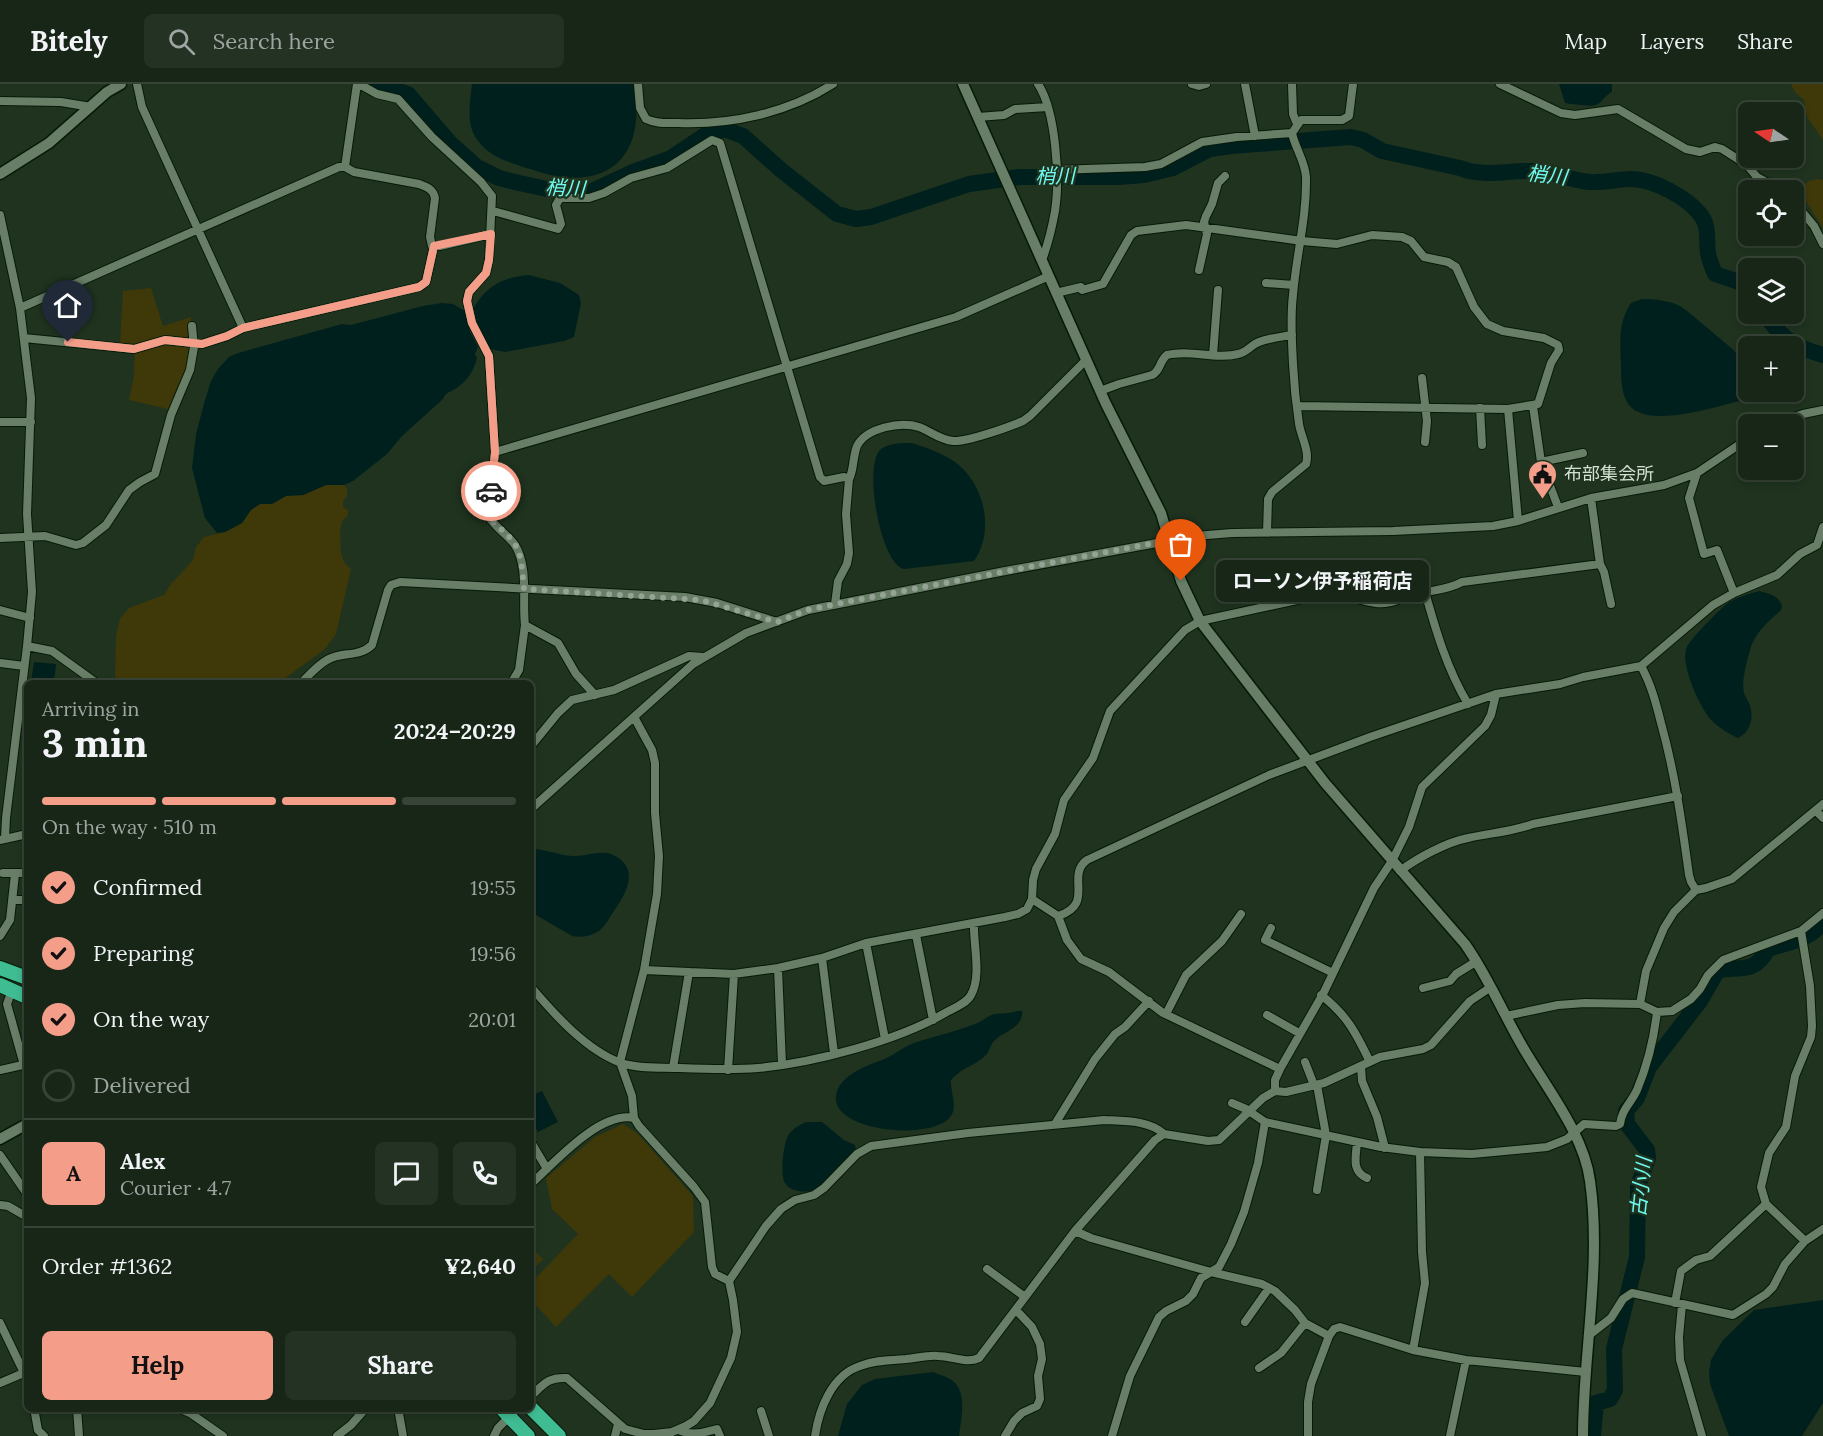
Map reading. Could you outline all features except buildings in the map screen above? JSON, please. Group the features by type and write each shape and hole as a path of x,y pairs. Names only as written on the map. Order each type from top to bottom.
{"highway":[{"path":"0,968 24,977"},
{"path":"6,988 24,996"},
{"path":"534,1411 559,1436"},
{"path":"510,1412 528,1436"}],"street":[{"path":"0,174 49,143 107,92 120,84"},
{"path":"137,84 142,107 243,328"},
{"path":"345,167 358,84 377,94 398,99 432,137 488,189 492,196 493,211 486,273 469,292 467,301 472,323 489,356 495,452 489,517 494,525 513,542 520,554 525,625 519,670 513,680"},
{"path":"638,84 640,108 646,119 657,123 705,124 753,116 816,95 833,84"},
{"path":"963,84 1100,391 1161,513 1181,581 1200,621 1306,759 1400,871 1453,929 1477,960 1583,1154 1590,1178 1594,1211 1583,1436"},
{"path":"1038,84 1048,106 1054,140 1056,175 1055,209 1048,245 1042,260"},
{"path":"1192,84 1206,84"},
{"path":"1245,84 1256,136"},
{"path":"1292,84 1293,114 1297,124"},
{"path":"1267,533 1268,499 1272,492 1306,464 1308,459 1297,406 1291,320 1294,285 1302,241 1306,177 1304,164 1295,147 1292,134 1297,124 1305,119 1346,118 1351,112 1353,84"},
{"path":"1500,84 1561,114 1575,115 1618,109 1686,149 1700,152 1715,147 1722,149 1747,165 1763,180"},
{"path":"0,101 60,102 90,107"},
{"path":"978,117 1004,115 1015,109 1048,106"},
{"path":"1056,175 1161,164 1202,142 1237,136 1292,134"},
{"path":"493,211 558,229 561,224 556,205 560,198 589,198 604,193 631,178 666,168 712,140 720,142 820,477 824,481 844,477 849,479"},
{"path":"20,308 339,167 419,184 434,192 430,237 430,243 434,246"},
{"path":"1199,270 1207,234 1206,216 1218,183 1225,176"},
{"path":"1804,214 1814,226 1823,244"},
{"path":"0,215 20,308 31,398 27,514 32,592 3,839 24,835"},
{"path":"1056,293 1081,286 1082,290 1103,284 1131,235 1137,231 1186,225 1337,244 1372,235 1394,236 1411,241 1424,257 1456,267 1474,308 1487,324 1503,331 1533,335 1558,345 1540,400 1533,406 1508,409 1297,406"},
{"path":"434,246 491,234"},
{"path":"24,338 134,349 165,340 202,344 243,328 419,287 426,282 434,246"},
{"path":"495,452 956,317 1049,276"},
{"path":"1266,283 1294,285"},
{"path":"1213,355 1218,290"},
{"path":"0,538 45,536 76,545 83,543 106,525 129,490 155,474 171,415 190,370 192,327"},
{"path":"1100,391 1156,373 1167,355 1194,352 1237,355 1259,342 1292,336"},
{"path":"835,604 838,581 847,564 849,554 846,514 849,479 862,437 903,425 920,427 945,439 959,441 1012,426 1030,416 1086,360"},
{"path":"1422,378 1426,421 1425,442"},
{"path":"1533,406 1541,462 1558,507"},
{"path":"1480,408 1482,445"},
{"path":"1508,409 1518,521"},
{"path":"1803,414 1823,410"},
{"path":"0,422 31,422"},
{"path":"534,806 693,664 746,633 808,610 1170,540 1232,533 1393,531 1493,526 1518,521 1591,498 1664,485 1696,473 1738,445"},
{"path":"1541,462 1583,453"},
{"path":"1696,473 1689,498 1704,554 1717,550 1734,593"},
{"path":"1591,498 1600,564 1611,604"},
{"path":"1058,916 1070,912 1077,904 1079,871 1081,864 1087,860 1306,759 1496,694 1560,684 1583,677 1641,666 1713,605 1777,574 1800,554 1817,545 1823,527"},
{"path":"644,970 734,974 778,968 822,958 866,943 1018,914 1027,909 1032,899 1036,868 1055,834 1064,800 1093,758 1110,711 1185,630 1200,621 1320,595 1338,595 1388,603 1462,582 1600,564"},
{"path":"304,680 327,660 358,654 366,651 372,645 385,597 392,585 400,582 701,600 777,622"},
{"path":"1425,592 1450,670 1468,704"},
{"path":"0,610 30,618"},
{"path":"525,625 558,643 576,674 595,695"},
{"path":"27,646 52,651 92,680"},
{"path":"534,742 572,700 614,690 688,656 704,657"},
{"path":"0,663 24,666"},
{"path":"1641,666 1650,683 1669,749 1689,875 1696,890"},
{"path":"1275,1091 1275,1080 1280,1069 1322,995 1374,888 1392,861 1408,827 1422,787 1485,726 1491,715 1496,694"},
{"path":"634,717 652,750 655,763 655,813 659,856 657,894 644,970 620,1062 632,1096 634,1118 705,1202 712,1267 715,1274 729,1281"},
{"path":"1400,871 1425,855 1467,838 1513,831 1533,824 1678,796"},
{"path":"1640,1004 1646,971 1664,928 1674,912 1696,890 1732,879 1823,804"},
{"path":"1816,811 1823,818"},
{"path":"3,873 24,873"},
{"path":"0,936 10,920 15,874"},
{"path":"1032,899 1058,916 1067,940 1081,958 1109,972 1166,1014 1280,1069"},
{"path":"13,900 24,900"},
{"path":"1506,1016 1558,1005 1585,1003 1640,1004 1657,1012 1672,1011 1691,999 1708,975 1723,960 1801,932 1823,913"},
{"path":"1166,1014 1186,975 1222,941 1241,914"},
{"path":"534,991 580,1036 620,1062 631,1065 728,1070 782,1064 834,1053 903,1034 967,1000 975,985 974,923"},
{"path":"1271,928 1265,940 1333,973"},
{"path":"1801,932 1810,986 1812,1026 1795,1076 1786,1127 1769,1153 1761,1187 1766,1204 1805,1241"},
{"path":"916,935 933,1020"},
{"path":"866,943 885,1039"},
{"path":"822,958 834,1053"},
{"path":"1423,988 1450,981 1456,974 1477,960"},
{"path":"778,968 782,1064"},
{"path":"673,1068 690,972"},
{"path":"728,1070 734,974"},
{"path":"534,1393 548,1381 555,1378 567,1378 618,1424 625,1429 644,1434 663,1434 679,1430 694,1421 710,1403 731,1358 737,1332 729,1281 766,1226 781,1209 795,1200 814,1195 824,1188 857,1154 871,1146 957,1134 1104,1120 1127,1121 1156,1127 1164,1134 1196,1140 1219,1140 1263,1098 1275,1091 1286,1092 1315,1085 1380,1057 1423,1049 1431,1045 1470,1001 1491,987"},
{"path":"6,988 3,1004 24,1061"},
{"path":"1322,995 1339,1009 1350,1023 1370,1062"},
{"path":"1055,1124 1095,1059 1115,1034 1125,1027 1149,1001"},
{"path":"1232,1103 1265,1122 1385,1148 1472,1154 1547,1147 1567,1139 1584,1124 1611,1127 1620,1124 1624,1109 1638,1087 1652,1043 1657,1012"},
{"path":"1267,1015 1299,1033"},
{"path":"1305,1062 1315,1085 1326,1135 1317,1190"},
{"path":"0,1070 24,1064"},
{"path":"1361,1066 1362,1081 1377,1117 1385,1148"},
{"path":"534,1181 592,1130 624,1116 634,1118"},
{"path":"1112,1436 1130,1376 1159,1317 1166,1311 1186,1302 1201,1278 1219,1266 1223,1259 1244,1212 1258,1163 1265,1122"},
{"path":"0,1138 24,1126"},
{"path":"815,1436 824,1401 838,1381 858,1366 883,1360 937,1355 974,1360 979,1358 1075,1231 1155,1140 1164,1134"},
{"path":"1357,1142 1355,1170 1366,1179"},
{"path":"534,1147 547,1169"},
{"path":"1413,1350 1425,1283 1419,1152"},
{"path":"0,1155 24,1188"},
{"path":"1702,1436 1680,1360 1681,1271 1696,1260 1710,1256 1766,1204"},
{"path":"0,1205 8,1206 24,1215"},
{"path":"1588,1336 1611,1318 1623,1299 1632,1293 1733,1315 1766,1294 1773,1287 1785,1264 1805,1241 1823,1229"},
{"path":"1075,1231 1090,1238 1269,1288 1295,1310 1305,1323 1329,1336"},
{"path":"987,1269 1025,1297"},
{"path":"1245,1322 1269,1288"},
{"path":"1005,1436 1014,1421 1022,1413 1037,1406 1040,1399 1038,1376 1042,1359 1040,1344 1032,1327 1016,1310"},
{"path":"0,1323 24,1370"},
{"path":"1259,1368 1281,1353 1305,1323"},
{"path":"1308,1436 1308,1402 1311,1384 1329,1336 1334,1329 1340,1328 1413,1350 1466,1360 1586,1372"},
{"path":"1450,1436 1466,1360"},
{"path":"0,1383 24,1375"},
{"path":"761,1411 768,1436"},
{"path":"35,1412 38,1430 44,1436"},
{"path":"77,1412 79,1436"},
{"path":"188,1412 223,1436"},
{"path":"337,1436 362,1412"},
{"path":"399,1412 403,1436"},
{"path":"494,1436 508,1412"},
{"path":"615,1436 618,1424"},
{"path":"679,1430 695,1436 717,1429 720,1436"}],"shaded area":[{"path":"1791,84 1823,84 1823,140 1807,117 1804,100 1795,92"},
{"path":"1823,180 1823,228 1804,198 1804,184"},
{"path":"151,288 163,326 191,317 192,348 188,370 172,410 129,400 134,375 135,344 120,343 123,291"},
{"path":"326,485 344,485 347,489 343,507 348,510 348,515 342,521 340,531 341,553 344,562 351,569 336,634 325,649 283,680 115,680 116,636 120,619 129,608 164,595 193,560 196,547 204,537 225,532 242,523 251,509 260,504 272,504 286,496 303,495"},
{"path":"623,1124 637,1133 693,1196 694,1232 632,1297 609,1274 556,1327 534,1303 534,1280 578,1234 552,1209 546,1178 595,1137"},
{"path":"534,1250 543,1259 534,1268"}],"water":[{"path":"472,84 633,84 636,102 634,135 619,161 607,170 591,176 565,178 526,168 492,154 476,138 470,119"},
{"path":"1559,84 1612,84 1612,92 1596,105 1565,103"},
{"path":"529,275 560,283 579,295 581,303 574,337 505,352 490,349 479,329 473,309 484,294 496,284 511,278"},
{"path":"1642,299 1660,300 1678,305 1737,353 1738,401 1666,416 1638,412 1629,405 1622,386 1620,349 1624,318 1631,303"},
{"path":"442,303 453,304 465,311 470,332 478,347 474,367 465,381 446,394 402,436 387,454 353,481 344,485 326,485 303,495 286,496 272,504 260,504 251,510 242,523 225,532 217,533 205,518 192,468 196,434 211,381 229,357 342,324 351,325"},
{"path":"912,443 955,462 974,483 984,508 985,522 984,536 974,561 904,569 896,563 888,551 877,514 874,493 873,474 876,459 884,447"},
{"path":"1759,591 1776,597 1782,606 1781,610 1759,633 1750,650 1743,688 1750,706 1751,720 1746,733 1738,738 1717,725 1706,714 1688,674 1685,654 1694,637 1724,606 1735,599"},
{"path":"34,662 56,664 54,680 31,680"},
{"path":"534,849 572,856 609,854 621,860 626,866 629,881 619,904 606,923 593,934 572,936 534,914"},
{"path":"1022,1011 1022,1016 1017,1025 995,1040 987,1054 981,1059 951,1080 953,1112 939,1125 921,1129 878,1128 858,1122 843,1113 836,1100 840,1085 848,1076 859,1070 914,1043 967,1027 992,1015"},
{"path":"542,1091 558,1122 538,1132 534,1125 534,1095"},
{"path":"806,1122 822,1122 844,1140 855,1145 856,1150 819,1187 811,1191 801,1191 792,1189 785,1183 783,1160 788,1136"},
{"path":"1823,1300 1823,1403 1802,1436 1729,1436 1710,1384 1709,1372 1711,1360 1723,1340 1754,1310"},
{"path":"933,1372 950,1379 959,1388 962,1408 959,1436 838,1436 847,1404 862,1385 875,1379"}],"waterway":[{"name":"梢川","path":"377,84 408,94 450,143 477,167 499,178 561,192 575,194 590,192 671,158 707,134 724,129 743,136 781,170 837,214 856,219 871,217 969,184 1019,177 1144,175 1173,168 1210,149 1351,137 1363,140 1382,151 1468,171 1494,173 1536,171 1590,182 1631,179 1649,182 1668,190 1693,207 1706,227 1708,256 1715,274 1738,282"},
{"name":"梢川","path":"1773,324 1789,341 1823,355"},
{"name":"古小川","path":"1593,1436 1596,1403 1610,1399 1615,1390 1614,1349 1637,1257 1638,1186 1648,1158 1647,1150 1627,1124 1626,1111 1637,1098 1649,1067 1700,1001 1718,970 1752,966 1758,963 1768,949 1806,936 1819,927 1823,921"}],"way so far":[{"path":"491,491 489,517 494,525 513,542 520,554 524,589 685,597 717,603 777,622 808,610 846,602 1170,540 1181,581"}],"place":[{"name":"布部集会所","path":"1543,500"},
{"name":"ローソン伊予稲荷店","path":"1181,581"}],"route":[{"path":"68,342 134,349 165,340 202,344 243,328 251,328 381,294 419,287 426,282 434,246 491,234 486,273 469,292 467,301 472,323 489,356 495,452 491,491"}]}
